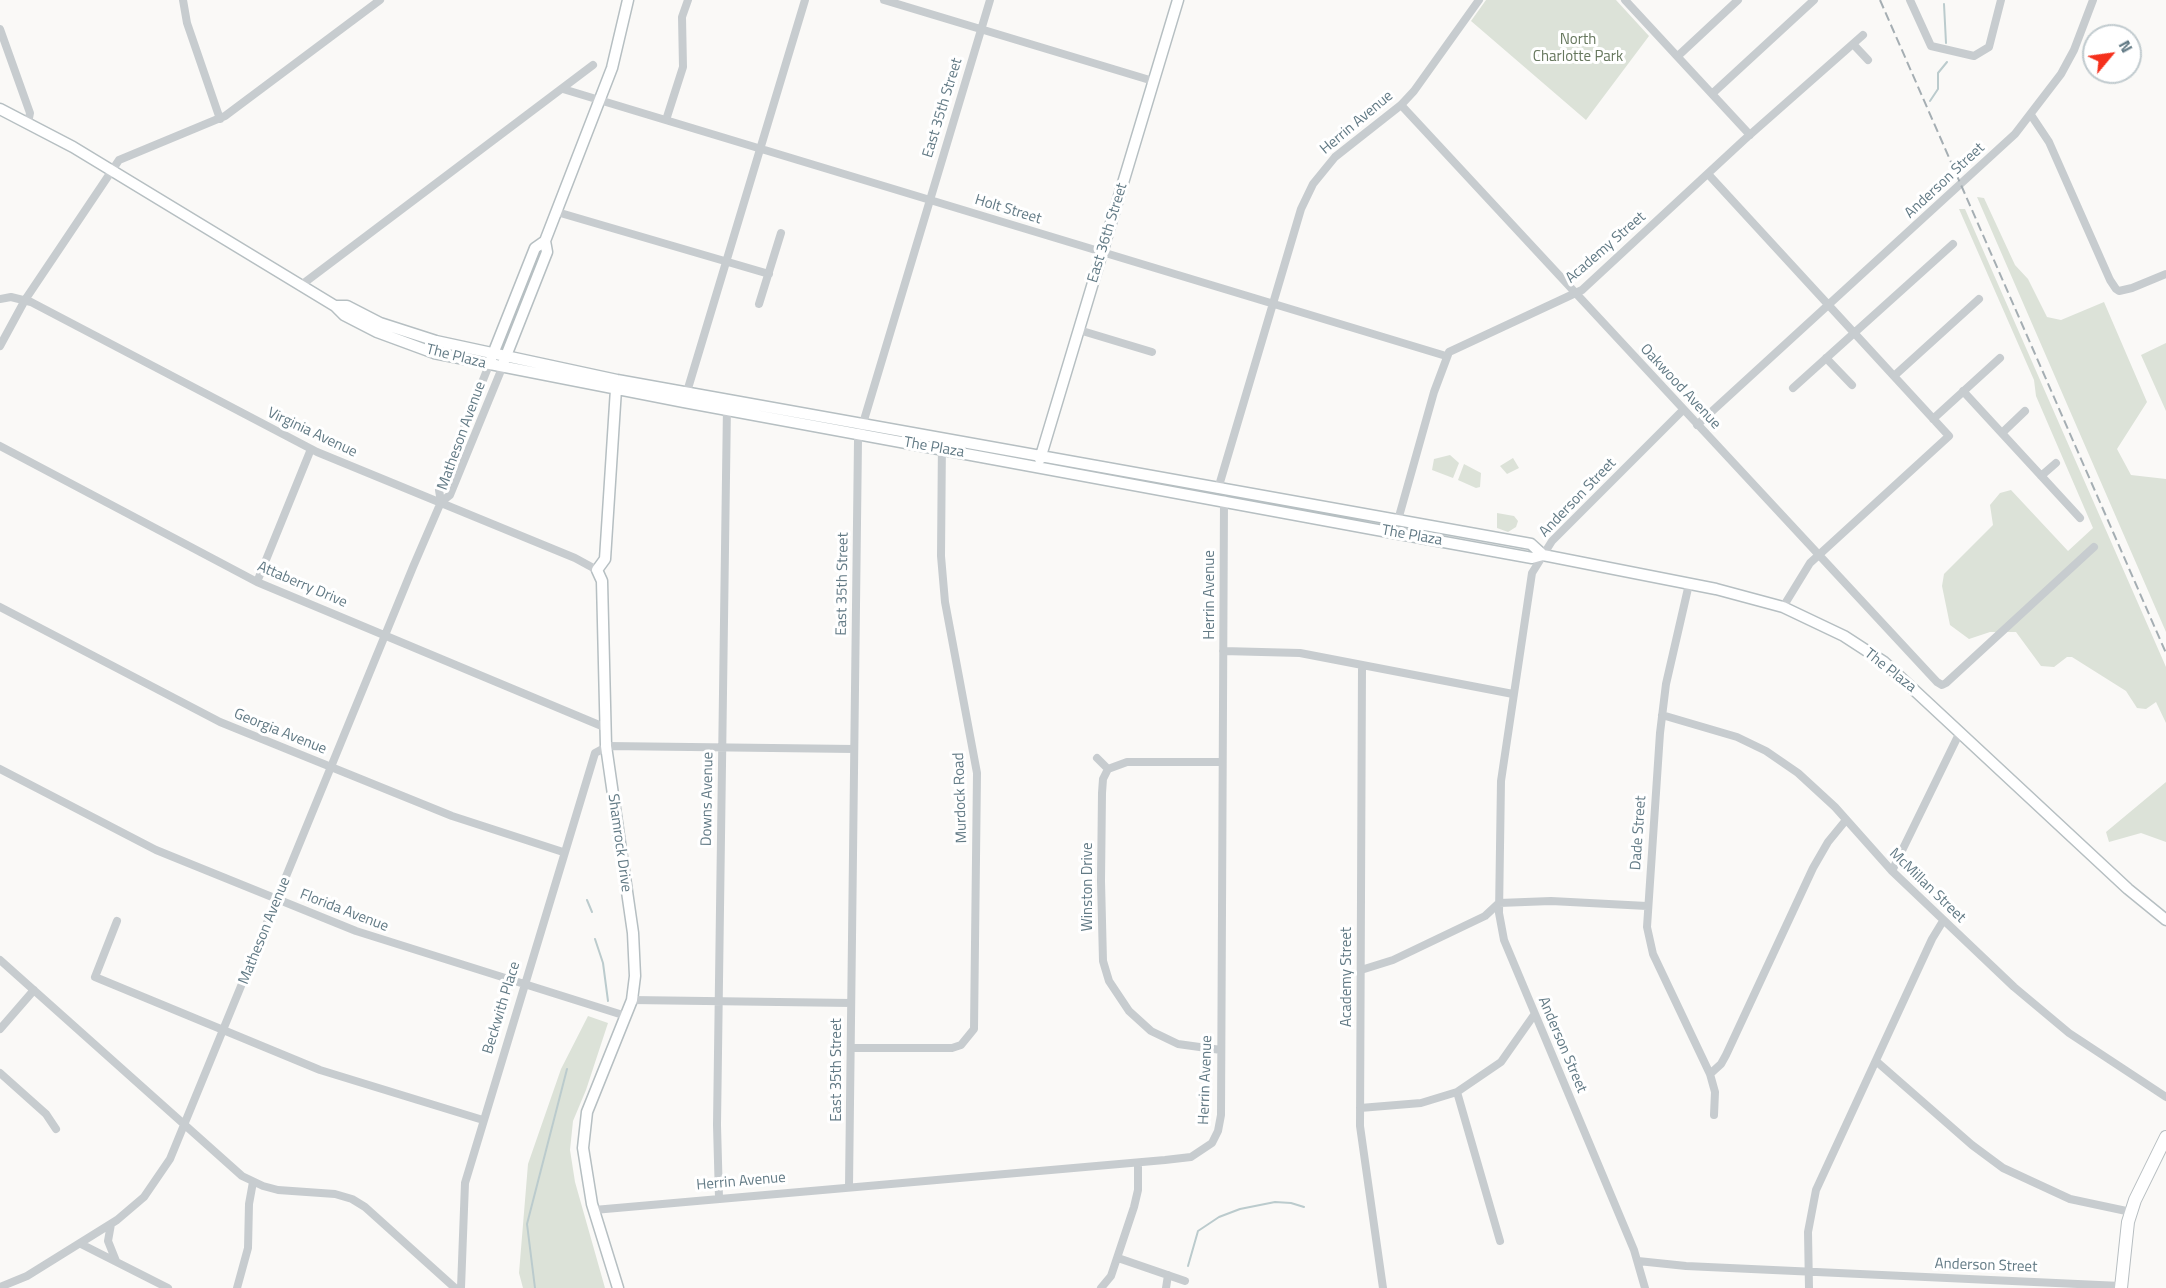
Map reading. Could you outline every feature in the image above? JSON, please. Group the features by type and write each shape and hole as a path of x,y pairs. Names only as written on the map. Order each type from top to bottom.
{"main road":[{"name":"Matheson Avenue","path":"489,365 535,248 545,241 601,100 618,47 628,0"},
{"name":"East 36th Street","path":"1038,467 1178,0"},
{"name":"The Plaza","path":"0,109 110,170 335,306 344,315 405,343 457,359 502,368 616,389 685,397"},
{"name":"Matheson Avenue","path":"502,368 547,252 545,241"},
{"name":"The Plaza","path":"335,306 347,306 410,334 685,397 942,444 1038,467 1532,558 1542,555 1689,584 1783,607 1844,636 1884,663 2128,889 2166,920"},
{"name":"Shamrock Drive","path":"616,389 605,559 597,570 602,581 604,727 633,933 635,976 632,1000 592,1093 585,1122 584,1159 594,1210 618,1288"},
{"name":"The Plaza","path":"942,444 1041,455 1218,489 1531,544 1542,555"},
{"path":"2121,1287 2125,1236 2131,1212 2166,1137"}],"street":[{"path":"183,0 187,23 220,119"},
{"path":"0,346 25,300 110,170 128,155 220,119 380,0"},
{"path":"666,120 682,67 682,17 688,0"},
{"path":"685,397 805,0"},
{"path":"884,0 1153,81"},
{"name":"East 35th Street","path":"849,1187 857,456 862,429 990,0"},
{"name":"Herrin Avenue","path":"1218,489 1275,304 1301,209 1317,177 1335,157 1401,105 1426,76 1479,0"},
{"path":"1625,0 1750,135"},
{"path":"1679,56 1738,0"},
{"path":"1713,93 1814,0"},
{"path":"1910,0 1931,46 1974,56 1989,47 2001,0"},
{"name":"Anderson Street","path":"1697,425 2007,141 2053,86 2074,51 2093,0"},
{"path":"0,29 30,112 28,123"},
{"name":"Academy Street","path":"1446,356 1456,346 1575,294 1863,35"},
{"path":"1853,44 1868,60"},
{"path":"300,286 593,65"},
{"name":"Holt Street","path":"563,89 1446,356"},
{"name":"Oakwood Avenue","path":"1401,105 1819,556 1942,685 2094,547"},
{"path":"2031,115 2049,142 2110,280 2118,291 2132,288 2166,274"},
{"path":"1708,174 1949,436 1810,563 1783,607"},
{"path":"557,212 769,274"},
{"path":"759,304 781,233"},
{"path":"1793,388 1953,244"},
{"path":"0,299 11,297 25,300"},
{"path":"1894,376 1979,299"},
{"name":"Virginia Avenue","path":"25,300 311,449 588,563 597,570"},
{"path":"1079,330 1152,352"},
{"path":"1398,520 1446,356"},
{"path":"1826,358 1852,386"},
{"path":"1933,419 2000,358"},
{"name":"Matheson Avenue","path":"441,502 439,490 489,365"},
{"name":"Matheson Avenue","path":"0,1287 27,1276 112,1224 131,1209 156,1183 186,1125 385,635 441,502 450,495 502,368"},
{"path":"1964,391 2080,518"},
{"name":"Downs Avenue","path":"719,1198 727,405"},
{"name":"Anderson Street","path":"1683,410 1553,540 1532,573 1501,781 1499,903 1504,940 1638,1261 1686,1266 2121,1287"},
{"path":"2002,433 2025,411"},
{"name":"Murdock Road","path":"850,1048 957,1047 971,1034 975,1022 977,773 945,602 941,556 942,444"},
{"name":"Attaberry Drive","path":"0,446 257,582 604,727"},
{"path":"257,582 311,449"},
{"path":"2041,476 2056,463"},
{"name":"Herrin Avenue","path":"594,1210 1138,1163 1191,1157 1212,1143 1221,1120 1224,500"},
{"name":"Dade Street","path":"1689,584 1662,715 1647,927 1652,951 1710,1074 1715,1092 1714,1115"},
{"name":"Georgia Avenue","path":"0,607 192,709 469,823 563,852"},
{"path":"1223,651 1288,652 1513,694"},
{"name":"Academy Street","path":"1362,665 1360,1108 1363,1161 1383,1288"},
{"name":"McMillan Street","path":"1662,715 1723,732 1766,751 1807,780 1892,871 2014,987 2069,1033 2166,1097"},
{"path":"1892,871 1960,732"},
{"path":"606,746 854,748"},
{"name":"Beckwith Place","path":"460,1288 465,1183 592,757 606,746"},
{"path":"1097,758 1108,769 1127,762 1222,762"},
{"name":"Florida Avenue","path":"0,769 156,850 278,899 398,946 626,1016"},
{"name":"Winston Drive","path":"1108,769 1103,779 1101,795 1101,951 1109,981 1129,1011 1153,1032 1186,1046 1221,1050"},
{"path":"1710,1074 1721,1064 1726,1055 1817,860 1846,820"},
{"path":"1360,970 1393,960 1485,916 1499,903 1551,901 1647,906"},
{"path":"117,921 95,977 224,1032 351,1081 483,1120"},
{"path":"1809,1288 1808,1232 1816,1190 1932,939 1943,921"},
{"path":"0,960 186,1125 193,1135 224,1162 254,1182 278,1190 335,1194 352,1199 365,1207 455,1288"},
{"path":"0,1029 34,990"},
{"path":"632,1000 851,1003"},
{"path":"1360,1108 1421,1103 1457,1092 1501,1062 1534,1015"},
{"path":"1876,1061 1972,1145 2003,1168 2070,1199 2131,1212"},
{"path":"0,1073 46,1114 56,1129"},
{"path":"1457,1092 1500,1240"},
{"path":"1101,1288 1111,1276 1118,1258 1138,1190 1138,1163"},
{"path":"237,1288 248,1248 249,1204 254,1182"},
{"path":"112,1224 108,1241 117,1263"},
{"path":"81,1244 168,1288"},
{"path":"1118,1258 1185,1281"},
{"path":"1638,1261 1644,1278 1644,1288"},
{"path":"1166,1288 1168,1275"}],"green space":[{"name":"North Charlotte Park","path":"1486,0 1616,0 1649,36 1586,120 1471,21"},
{"path":"1977,197 1984,198 2015,265 2028,279 2047,317 2061,320 2104,302 2147,402 2117,449 2131,475 2166,479 2166,632"},
{"path":"1959,209 1965,209 2166,667 2166,723 2156,702 2146,709 2137,708 2126,691 2072,657 2067,657 2054,667 2041,666 2016,632 1990,632 1969,639 1950,625 1942,586 1944,574 1993,525 1990,505 2000,493 2011,490 2068,551 2093,528 2036,396 2034,380"},
{"path":"2166,343 2166,411 2141,355"},
{"path":"1450,455 1459,463 1453,478 1432,470 1434,459"},
{"path":"1513,458 1519,468 1507,474 1500,466"},
{"path":"1464,464 1481,473 1480,487 1476,488 1458,480"},
{"path":"1497,513 1514,516 1518,521 1516,527 1508,532 1497,528"},
{"path":"2166,782 2166,842 2141,833 2109,842 2106,832"},
{"path":"588,1016 608,1023 586,1090 573,1121 570,1150 575,1182 605,1288 523,1288 519,1273 528,1164 561,1069"}],"waterway":[{"path":"1944,4 1946,43"},
{"path":"1930,101 1938,89 1938,73 1947,62"},
{"path":"587,900 592,912"},
{"path":"595,939 603,963 608,1001"},
{"path":"535,1288 527,1224 567,1069"},
{"path":"1188,1266 1198,1231 1219,1217 1240,1209 1275,1202 1304,1207"}],"railway":[{"path":"1880,0 2166,653"}]}
